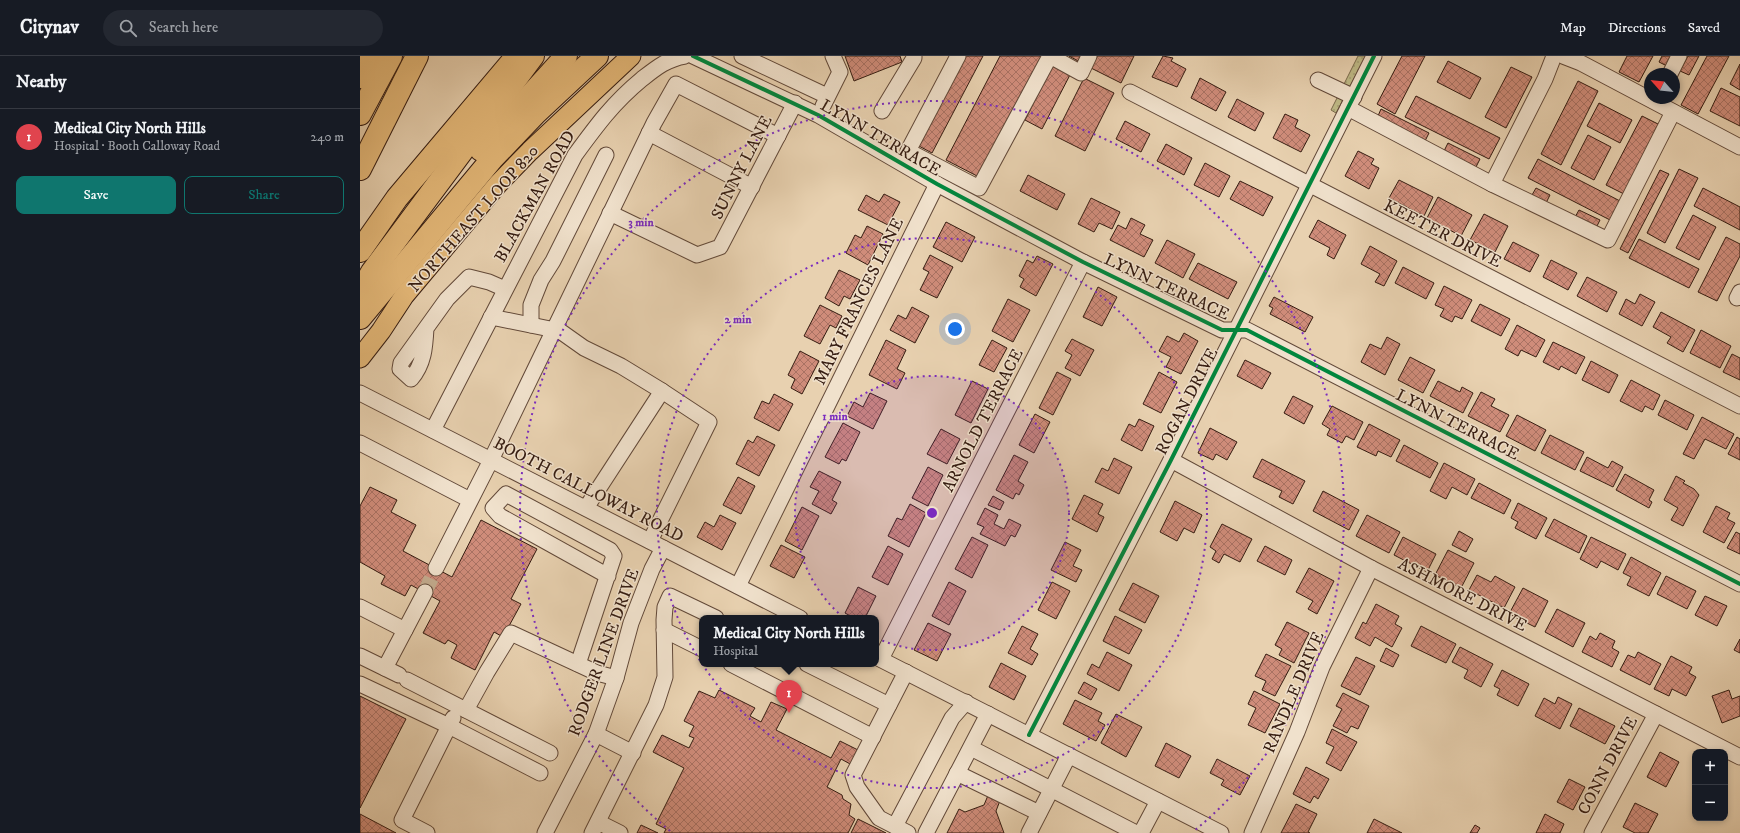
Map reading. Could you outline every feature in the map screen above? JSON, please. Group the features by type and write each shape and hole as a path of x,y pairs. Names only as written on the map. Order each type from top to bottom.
{"highway":[{"path":"360,77 371,56"},
{"path":"362,109 392,56"},
{"path":"360,169 417,56"},
{"path":"360,251 397,198 517,56"},
{"path":"360,318 370,294 377,265 533,56"},
{"path":"370,294 482,148 566,56"},
{"path":"370,294 536,112 597,56"}],"main road":[{"name":"NORTHEAST LOOP 820","path":"360,358 381,331 404,296 498,184 530,151 631,56"}],"street":[{"name":"BLACKMAN ROAD","path":"433,430 575,155 603,116 626,93 662,64 685,56"},
{"name":"LYNN TERRACE","path":"693,56 818,115 937,184 1083,262 1222,330 1247,330 1740,584"},
{"path":"742,56 827,96"},
{"path":"818,115 840,72 833,56"},
{"path":"882,111 914,56"},
{"path":"958,56 908,151 979,188 1050,56 1081,73 1089,56"},
{"name":"ROGAN DRIVE","path":"1029,735 1171,460 1374,56"},
{"path":"1492,184 1545,79 1554,56"},
{"path":"1563,56 1581,63 1644,94"},
{"path":"1673,68 1679,56"},
{"path":"1318,80 1351,102 1492,184 1608,240 1673,112"},
{"path":"436,568 491,460 648,133 676,84 778,136"},
{"name":"KEETER DRIVE","path":"1130,92 1740,406"},
{"name":"SUNNY LANE","path":"610,213 697,255 720,247 795,103"},
{"path":"1662,104 1673,112 1740,147"},
{"path":"648,133 752,188"},
{"path":"531,325 531,306 541,280 553,261 606,154"},
{"name":"MARY FRANCES LANE","path":"738,586 937,184"},
{"name":"ARNOLD TERRACE","path":"879,656 1083,262"},
{"path":"426,328 447,299 469,277 489,282 505,289"},
{"path":"491,317 560,330 584,348 621,366 662,391 586,508"},
{"name":"RODGER LINE DRIVE","path":"546,833 596,734 616,678 631,623 652,569 656,545 709,422 662,391"},
{"name":"BOOTH CALLOWAY ROAD","path":"360,393 794,615"},
{"path":"360,443 470,500"},
{"name":"ASHMORE DRIVE","path":"1171,460 1371,568 1740,757"},
{"path":"578,664 608,576 614,556 610,550 506,494 493,508 500,516 608,576"},
{"name":"RANDLE DRIVE","path":"1252,833 1297,732 1322,667 1371,568"},
{"path":"385,668 424,592"},
{"path":"620,833 595,827 656,705 665,677 665,607 670,596 710,615"},
{"path":"360,607 404,630"},
{"path":"664,630 699,648"},
{"path":"427,833 402,820 449,726 463,708 511,633 597,673 616,678"},
{"path":"360,656 550,753"},
{"path":"879,658 1221,833"},
{"path":"736,667 873,737"},
{"path":"813,667 889,705"},
{"path":"906,672 853,775 857,787 879,818 902,830 952,718 966,702"},
{"path":"360,684 449,726 540,772"},
{"path":"926,833 988,714"},
{"name":"CONN DRIVE","path":"1592,833 1656,714"},
{"path":"596,734 633,753"},
{"path":"971,748 1136,833"},
{"path":"1029,833 1069,755"},
{"path":"958,773 1039,813"},
{"path":"1141,833 1158,801"}],"shaded area":[{"path":"1358,56 1366,56 1336,113 1331,110"}],"building":[{"path":"845,56 900,56 902,62 854,81"},
{"path":"964,56 983,56 932,153 917,145"},
{"path":"1000,56 1042,56 979,177 946,160"},
{"path":"1069,56 1081,56 1078,61"},
{"path":"1097,56 1134,56 1121,83 1091,68"},
{"path":"1163,56 1173,58 1171,61 1186,69 1177,87 1152,77"},
{"path":"1402,56 1425,56 1395,114 1377,104"},
{"path":"1627,56 1653,56 1647,68 1644,68 1644,73 1639,82 1619,72"},
{"path":"1662,56 1672,56 1667,66 1659,62"},
{"path":"1688,56 1699,56 1689,75 1680,71"},
{"path":"1707,56 1729,56 1698,114 1681,105"},
{"path":"1448,61 1481,78 1470,99 1437,82"},
{"path":"1054,62 1072,71 1042,129 1025,120"},
{"path":"1740,64 1740,90 1730,84"},
{"path":"1511,67 1532,77 1506,128 1485,117"},
{"path":"1084,78 1114,93 1085,151 1055,136"},
{"path":"1200,78 1226,92 1216,111 1191,98"},
{"path":"1578,81 1598,91 1561,165 1541,154"},
{"path":"1721,88 1740,97 1740,126 1710,111"},
{"path":"1416,96 1500,138 1489,159 1405,117"},
{"path":"1237,99 1264,113 1255,131 1228,117"},
{"path":"1599,103 1632,120 1620,143 1587,126"},
{"path":"1381,109 1429,133 1425,141 1378,116"},
{"path":"1285,114 1298,120 1295,127 1310,135 1301,152 1273,138"},
{"path":"1642,116 1662,126 1626,195 1606,185"},
{"path":"1125,121 1150,134 1141,152 1116,139"},
{"path":"1588,135 1611,147 1594,180 1571,168"},
{"path":"1448,143 1480,159 1476,167 1444,151"},
{"path":"1166,144 1192,158 1184,175 1157,161"},
{"path":"1358,151 1374,159 1371,164 1379,168 1369,189 1345,176"},
{"path":"1538,159 1622,202 1612,221 1528,178"},
{"path":"1205,163 1230,176 1219,197 1194,185"},
{"path":"1679,169 1698,178 1665,243 1647,233"},
{"path":"1660,170 1669,174 1628,253 1620,249"},
{"path":"1028,175 1065,194 1057,210 1020,191"},
{"path":"1399,180 1433,197 1424,216 1389,198"},
{"path":"1240,181 1273,197 1263,216 1230,199"},
{"path":"1536,188 1550,195 1546,203 1532,195"},
{"path":"1703,188 1740,207 1740,230 1694,206"},
{"path":"884,194 900,202 888,225 858,210 866,195 879,202"},
{"path":"1438,197 1472,215 1461,236 1427,218"},
{"path":"1091,198 1120,212 1112,229 1099,223 1094,232 1078,224"},
{"path":"1579,210 1600,220 1595,230 1574,219"},
{"path":"1484,214 1508,226 1495,252 1470,240"},
{"path":"1693,215 1716,227 1699,260 1676,248"},
{"path":"1131,218 1145,225 1140,234 1153,240 1144,257 1110,240 1118,225 1126,229"},
{"path":"1318,220 1346,235 1334,259 1327,255 1330,248 1309,237"},
{"path":"946,222 975,237 962,262 933,247"},
{"path":"867,226 883,234 868,265 846,253 855,235 861,238"},
{"path":"1726,237 1740,244 1740,256 1717,301 1698,292"},
{"path":"1639,239 1699,269 1689,288 1629,258"},
{"path":"1167,240 1195,254 1183,278 1155,263"},
{"path":"1513,242 1539,255 1530,272 1504,259"},
{"path":"1370,246 1397,261 1384,286 1375,282 1380,274 1361,264"},
{"path":"930,255 953,267 937,298 920,290 929,272 923,269"},
{"path":"1037,256 1053,264 1036,296 1020,287 1024,279 1019,276 1027,260 1033,263"},
{"path":"1551,260 1577,273 1568,290 1543,277"},
{"path":"1198,263 1237,282 1228,299 1189,279"},
{"path":"1403,267 1434,283 1426,299 1395,283"},
{"path":"839,270 860,280 850,299 844,296 839,306 825,298"},
{"path":"1587,277 1617,292 1607,312 1577,296"},
{"path":"1444,286 1472,300 1462,319 1455,316 1452,322 1440,316 1444,309 1435,305"},
{"path":"1098,287 1117,297 1102,326 1083,317"},
{"path":"1640,294 1655,302 1642,326 1619,314 1626,299 1635,304"},
{"path":"1274,297 1313,317 1305,332 1270,314 1273,308 1269,306"},
{"path":"1008,299 1030,310 1013,342 992,331"},
{"path":"1480,304 1510,319 1501,336 1471,321"},
{"path":"820,305 842,316 836,328 830,325 820,344 804,336"},
{"path":"912,307 929,316 915,343 890,330 898,315 906,319"},
{"path":"1661,312 1695,330 1683,352 1667,343 1671,337 1653,327"},
{"path":"1517,325 1545,340 1536,357 1521,350 1518,356 1505,349"},
{"path":"1701,330 1731,346 1720,368 1690,353"},
{"path":"1184,333 1198,341 1181,374 1166,367 1171,357 1159,351 1167,336 1179,342"},
{"path":"1387,337 1400,344 1385,375 1361,362 1370,344 1381,349"},
{"path":"1072,339 1094,350 1080,376 1065,368 1072,355 1065,351"},
{"path":"886,340 906,350 897,369 905,373 897,389 869,375"},
{"path":"992,340 1007,348 994,372 979,365"},
{"path":"1553,342 1585,357 1576,374 1561,366 1559,370 1543,362"},
{"path":"800,351 819,361 802,394 791,388 795,379 788,375"},
{"path":"1732,354 1740,358 1740,380 1723,372"},
{"path":"1410,357 1435,370 1423,393 1398,380"},
{"path":"1245,360 1271,373 1262,389 1237,376"},
{"path":"1591,361 1618,375 1609,393 1582,380"},
{"path":"1057,372 1071,379 1053,415 1039,408"},
{"path":"1159,372 1177,382 1161,413 1143,404"},
{"path":"1631,380 1660,395 1653,410 1645,406 1642,412 1620,401"},
{"path":"972,381 988,389 971,423 955,415"},
{"path":"1438,381 1460,392 1462,387 1473,393 1463,413 1430,396"},
{"path":"1481,392 1495,399 1491,406 1509,415 1500,432 1468,416"},
{"path":"870,393 887,401 873,429 847,416 854,402 863,407"},
{"path":"774,394 793,404 779,431 754,418 762,401 769,404"},
{"path":"1293,396 1313,406 1304,424 1284,413"},
{"path":"1665,400 1694,415 1687,430 1658,415"},
{"path":"1332,406 1363,422 1354,440 1346,436 1342,443 1327,435 1330,429 1322,424"},
{"path":"1035,414 1050,422 1034,453 1019,445"},
{"path":"1517,415 1546,430 1535,451 1506,436"},
{"path":"1702,417 1734,434 1726,449 1705,439 1694,459 1683,454"},
{"path":"1139,419 1154,426 1142,451 1121,440 1129,424 1135,427"},
{"path":"843,423 860,432 846,461 842,459 839,464 825,457"},
{"path":"1369,424 1400,440 1391,457 1378,451 1376,456 1357,447"},
{"path":"1210,428 1237,442 1227,460 1216,454 1213,460 1198,453"},
{"path":"941,429 960,439 947,464 927,454"},
{"path":"1550,435 1584,452 1575,470 1541,453"},
{"path":"757,436 775,445 759,476 736,464 748,440 753,443"},
{"path":"1737,437 1740,439 1740,460 1728,454"},
{"path":"1404,445 1438,463 1430,478 1396,461"},
{"path":"1014,455 1028,462 1018,481 1024,485 1019,495 1016,493 1013,499 996,490"},
{"path":"1587,457 1608,468 1612,461 1623,467 1613,487 1580,471"},
{"path":"1114,458 1132,467 1119,494 1095,482 1102,468 1108,471"},
{"path":"1262,459 1305,481 1293,504 1279,497 1282,491 1253,477"},
{"path":"1444,463 1475,479 1467,495 1452,487 1446,499 1430,491"},
{"path":"928,467 943,475 928,506 912,498"},
{"path":"819,471 841,482 832,500 837,503 831,514 812,504 819,491 810,487"},
{"path":"1625,474 1654,490 1649,500 1652,502 1649,508 1616,490"},
{"path":"1676,476 1685,481 1683,483 1694,489 1699,495 1683,526 1671,520 1678,508 1664,500"},
{"path":"738,477 755,486 741,514 723,505"},
{"path":"1479,483 1511,500 1504,514 1471,498"},
{"path":"370,487 397,500 391,512 416,525 403,551 452,577 481,520 537,549 511,599 521,604 503,637 494,632 475,670 451,658 457,645 448,640 445,644 423,633 440,601 411,585 405,596 381,584 385,576 360,562 360,506"},
{"path":"1323,491 1359,510 1349,530 1313,511"},
{"path":"1084,495 1103,504 1098,514 1104,517 1097,532 1072,519"},
{"path":"993,496 1004,502 1000,510 988,505"},
{"path":"1175,501 1202,515 1194,533 1184,528 1177,541 1160,532"},
{"path":"1518,503 1547,518 1536,539 1515,528 1518,522 1511,518"},
{"path":"910,504 926,513 909,547 888,536 897,518 902,520"},
{"path":"1716,506 1730,513 1727,519 1735,523 1724,543 1703,532"},
{"path":"802,507 819,516 802,550 785,541"},
{"path":"985,508 998,515 994,524 1004,529 1009,519 1021,525 1015,537 1011,535 1005,546 980,534 984,527 977,524"},
{"path":"720,515 736,523 722,550 697,537 705,522 714,527"},
{"path":"1367,515 1400,532 1389,553 1356,536"},
{"path":"1554,519 1587,536 1579,553 1545,536"},
{"path":"1222,524 1252,539 1240,562 1224,554 1219,563 1212,559 1216,551 1210,547"},
{"path":"1459,531 1473,539 1466,552 1452,545"},
{"path":"1736,532 1740,534 1740,554 1727,548"},
{"path":"972,537 988,545 972,578 955,569"},
{"path":"1403,537 1436,554 1427,572 1394,555"},
{"path":"1591,537 1626,554 1618,570 1601,561 1597,568 1580,559"},
{"path":"1065,542 1081,550 1073,566 1082,570 1076,582 1051,570"},
{"path":"781,545 805,557 794,578 770,566"},
{"path":"888,546 903,554 888,585 872,577"},
{"path":"1265,546 1292,560 1285,575 1257,561"},
{"path":"1448,550 1474,563 1461,588 1435,575"},
{"path":"1631,557 1661,573 1649,596 1627,585 1631,577 1623,573"},
{"path":"1309,568 1334,581 1317,614 1308,609 1313,601 1296,592"},
{"path":"1477,575 1491,582 1495,576 1515,587 1504,608 1469,590"},
{"path":"1666,576 1696,591 1687,609 1657,594"},
{"path":"949,582 966,591 949,625 932,616"},
{"path":"1052,582 1070,591 1056,619 1038,610"},
{"path":"1133,583 1159,596 1145,623 1119,610"},
{"path":"858,587 876,596 866,615 849,615 845,613"},
{"path":"1523,588 1548,601 1535,627 1509,614"},
{"path":"1705,596 1727,606 1717,626 1695,615"},
{"path":"1376,604 1399,616 1395,624 1402,628 1392,647 1375,637 1370,646 1355,638 1363,622 1366,624"},
{"path":"1557,609 1585,623 1573,647 1545,632"},
{"path":"1115,616 1142,630 1129,654 1103,641"},
{"path":"1287,622 1309,633 1294,663 1279,655 1282,649 1275,645"},
{"path":"928,623 951,634 937,661 914,650"},
{"path":"1022,626 1038,634 1030,649 1038,654 1032,665 1008,653"},
{"path":"1421,626 1456,644 1446,663 1411,646"},
{"path":"1600,633 1615,641 1612,648 1619,652 1612,667 1582,652 1590,636 1596,640"},
{"path":"1740,639 1740,653 1734,650"},
{"path":"1460,647 1493,664 1481,687 1464,678 1468,670 1452,662"},
{"path":"1386,648 1399,655 1393,667 1380,661"},
{"path":"1107,652 1132,665 1119,691 1087,674 1092,664 1099,668"},
{"path":"1638,652 1661,664 1650,685 1620,670 1628,655 1635,658"},
{"path":"1266,654 1291,666 1275,696 1262,690 1266,681 1255,676"},
{"path":"1671,656 1692,667 1689,673 1696,677 1686,696 1672,689 1669,696 1654,689"},
{"path":"1356,657 1375,666 1360,695 1341,686"},
{"path":"1001,663 1026,676 1014,700 989,687"},
{"path":"1502,670 1529,684 1518,706 1497,695 1500,689 1494,686"},
{"path":"1084,682 1097,689 1091,700 1078,693"},
{"path":"719,690 755,708 750,716 761,722 771,702 787,709 776,730 831,758 840,741 860,751 852,765 841,759 827,787 842,795 843,799 851,804 849,815 855,819 848,833 664,833 666,829 656,824 684,768 653,752 662,735 689,748 694,738 689,736 694,726 684,721 699,691 715,698"},
{"path":"1729,690 1732,699 1740,696 1740,716 1722,723 1712,696"},
{"path":"1254,691 1280,704 1265,733 1248,725 1256,708 1248,704"},
{"path":"1343,693 1369,706 1358,729 1351,726 1347,733 1333,726 1342,709 1336,706"},
{"path":"360,696 406,719 360,808"},
{"path":"1558,697 1572,704 1560,729 1535,716 1544,698 1555,704"},
{"path":"1075,700 1102,713 1098,721 1105,725 1096,741 1063,724"},
{"path":"1579,708 1615,726 1605,744 1570,726"},
{"path":"1116,714 1142,727 1126,757 1101,743"},
{"path":"1332,729 1357,742 1341,771 1326,763 1334,747 1326,743"},
{"path":"1166,743 1191,756 1179,778 1155,766"},
{"path":"1660,752 1679,762 1666,787 1647,777"},
{"path":"1217,759 1250,776 1240,795 1221,785 1224,780 1210,773"},
{"path":"1306,767 1329,779 1318,799 1314,796 1310,803 1293,794"},
{"path":"1569,779 1585,787 1573,810 1557,802"},
{"path":"989,793 1001,798 996,811 1004,833 947,833 959,809 965,812 984,805"},
{"path":"1635,803 1658,814 1648,833 1635,833 1623,827"},
{"path":"1296,804 1317,814 1308,832 1310,833 1281,833"},
{"path":"360,814 396,833 360,833"},
{"path":"1545,814 1564,824 1560,833 1536,833"},
{"path":"858,819 886,833 851,833"},
{"path":"1374,819 1402,833 1367,833"},
{"path":"641,825 658,833 637,833"},
{"path":"1475,825 1480,828 1477,833 1470,833"}],"tunnel":[{"path":"425,592 436,568"}],"cycle path":[{"path":"693,56 818,115 937,184 1083,262 1222,330 1247,330 1740,584"},
{"path":"1029,735 1171,460 1374,56"}],"place":[{"name":"Medical City North Hills","path":"789,713"}]}
